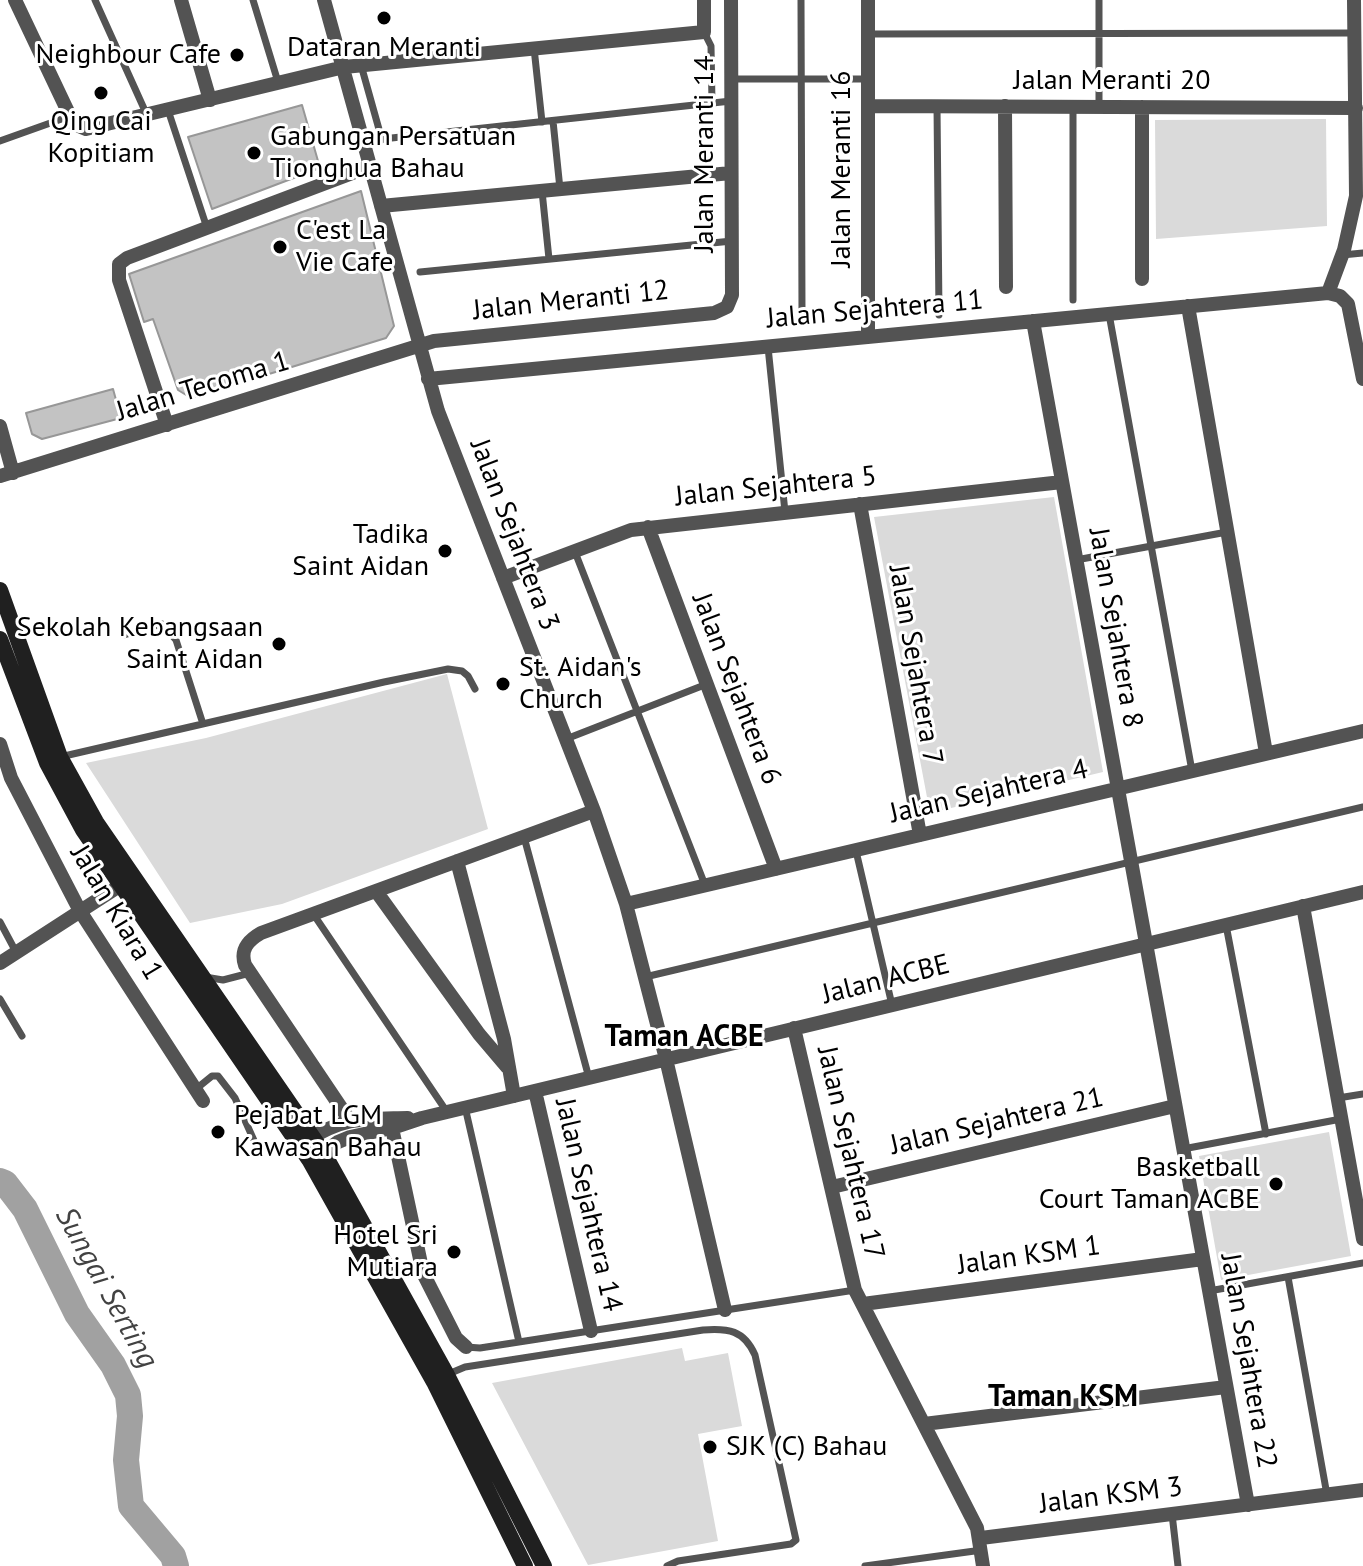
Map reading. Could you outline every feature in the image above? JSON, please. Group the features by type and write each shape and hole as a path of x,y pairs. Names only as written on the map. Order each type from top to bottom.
{"main road":[{"path":"0,590 53,760"},
{"path":"0,639 53,760 96,822 127,881 317,1157 544,1566"},
{"path":"127,881 203,977 306,1141"},
{"path":"440,1379 525,1566"}],"street":[{"path":"15,0 75,122 93,128 344,67 704,32 704,0"},
{"path":"181,0 210,100"},
{"name":"Jalan Sejahtera 3","path":"324,0 428,379 594,811 626,904 725,1310"},
{"name":"Jalan Meranti 14","path":"727,307 732,295 731,0"},
{"name":"Jalan Meranti 16","path":"868,0 868,337"},
{"path":"1354,0 1360,182 1352,224 1328,293 1340,296 1348,304 1363,379"},
{"name":"Jalan Meranti 20","path":"868,106 1356,108"},
{"path":"1005,106 1006,287"},
{"path":"1142,107 1142,279"},
{"path":"167,425 119,280 118,268 127,258 371,166"},
{"path":"381,206 731,173"},
{"name":"Jalan Sejahtera 11","path":"428,379 1328,293"},
{"path":"1188,306 1266,753"},
{"name":"Jalan Meranti 12","path":"419,347 434,341 714,313 727,307"},
{"name":"Jalan Sejahtera 8","path":"1033,321 1146,944"},
{"name":"Jalan Tecoma 1","path":"4,476 419,347"},
{"path":"0,426 4,476"},
{"name":"Jalan Sejahtera 5","path":"503,578 614,535 648,527 1062,482"},
{"name":"Jalan Sejahtera 7","path":"860,504 920,835"},
{"name":"Jalan Sejahtera 6","path":"648,527 776,869"},
{"name":"Jalan Sejahtera 4","path":"626,904 1363,731"},
{"name":"Jalan Kiara 1","path":"0,744 6,780 80,911 200,1095"},
{"path":"350,1121 250,973 243,960 243,950 261,933 594,811"},
{"path":"457,861 504,1039 514,1096"},
{"path":"0,963 127,881"},
{"path":"376,891 479,1034 507,1067"},
{"name":"Jalan ACBE","path":"317,1157 350,1137 465,1107 1363,892"},
{"path":"1303,906 1363,1239"},
{"name":"Jalan Sejahtera 22","path":"1146,944 1248,1505"},
{"name":"Jalan Sejahtera 17","path":"794,1028 855,1290 981,1544"},
{"name":"Jalan Sejahtera 14","path":"535,1091 591,1331"},
{"name":"Jalan Sejahtera 21","path":"832,1187 1175,1106"},
{"name":"Jalan ACBE","path":"306,1141 328,1127 350,1121 422,1118"},
{"path":"392,1128 423,1273 456,1338 466,1347"},
{"name":"Jalan KSM 1","path":"863,1304 1203,1259"},
{"path":"924,1424 1226,1387"},
{"name":"Jalan KSM 3","path":"981,1544 1172,1514 1363,1491"},
{"path":"981,1544 983,1566"}],"lane":[{"path":"95,0 147,115"},
{"path":"253,0 278,83"},
{"path":"801,0 802,314"},
{"path":"1099,0 1099,107"},
{"path":"704,32 711,46 712,103"},
{"path":"868,34 1355,33"},
{"path":"534,48 542,122"},
{"path":"361,65 382,140"},
{"path":"731,79 868,79"},
{"path":"364,141 731,101"},
{"path":"937,106 939,315"},
{"path":"1073,107 1073,300"},
{"path":"168,110 207,228"},
{"path":"553,121 560,189"},
{"path":"0,141 75,122"},
{"path":"542,191 549,259"},
{"path":"420,272 732,241"},
{"path":"1342,255 1363,253"},
{"path":"1109,314 1192,771"},
{"path":"768,347 785,512"},
{"path":"1076,560 1227,532"},
{"path":"575,550 705,885"},
{"path":"124,635 162,624 176,640 203,724"},
{"path":"53,760 448,669 462,671 475,689"},
{"path":"566,739 707,684"},
{"path":"645,977 1363,807"},
{"path":"524,837 589,1078"},
{"path":"856,850 892,1005"},
{"path":"313,913 447,1112"},
{"path":"0,922 16,952"},
{"path":"1226,925 1266,1134"},
{"path":"203,977 223,980 250,973"},
{"path":"0,999 22,1036"},
{"path":"200,1095 212,1076 220,1078 235,1098 256,1145"},
{"path":"1338,1098 1363,1094"},
{"path":"465,1107 519,1342"},
{"path":"1183,1149 1341,1119"},
{"path":"1209,1291 1363,1263"},
{"path":"1288,1277 1327,1495"},
{"path":"466,1347 480,1348 855,1290"},
{"path":"440,1379 465,1367 703,1330 725,1329 745,1338 755,1355 796,1540 791,1544 678,1561 667,1566"},
{"path":"1172,1514 1178,1566"},
{"path":"865,1566 898,1564 981,1544"}],"shaded area":[{"path":"1326,119 1327,226 1156,239 1155,120"},
{"path":"1054,497 1103,772 930,813 874,517"},
{"path":"447,674 488,829 282,904 190,923 86,763 206,738"},
{"path":"1329,1132 1351,1256 1221,1280 1199,1156"},
{"path":"682,1348 685,1361 728,1353 742,1426 698,1434 718,1541 588,1565 492,1383"}],"building":[{"name":"Gabungan Persatuan Tionghua Bahau","path":"302,105 320,168 212,209 188,137"},
{"path":"361,191 394,326 386,338 191,398 178,390 153,319 144,322 129,274"},
{"path":"113,389 121,418 42,439 32,434 26,413"}],"waterway":[{"name":"Sungai Serting","path":"0,1181 25,1209 77,1314 113,1365 128,1395 130,1416 126,1460 131,1506 173,1556 176,1566"}],"place":[{"name":"Dataran Meranti","path":"384,18"},
{"name":"Neighbour Cafe","path":"237,55"},
{"name":"Qing Cai Kopitiam","path":"101,93"},
{"name":"Gabungan Persatuan Tionghua Bahau","path":"254,153"},
{"name":"C'est La Vie Cafe","path":"280,247"},
{"name":"Tadika Saint Aidan","path":"445,551"},
{"name":"Sekolah Kebangsaan Saint Aidan","path":"279,644"},
{"name":"St. Aidan's Church","path":"503,684"},
{"name":"Pejabat LGM Kawasan Bahau","path":"218,1132"},
{"name":"Basketball Court Taman ACBE","path":"1276,1184"},
{"name":"Hotel Sri Mutiara","path":"454,1252"},
{"name":"SJK (C) Bahau","path":"710,1447"}],"district":[{"name":"Taman ACBE","path":"684,1037"},
{"name":"Taman KSM","path":"1063,1397"}]}
